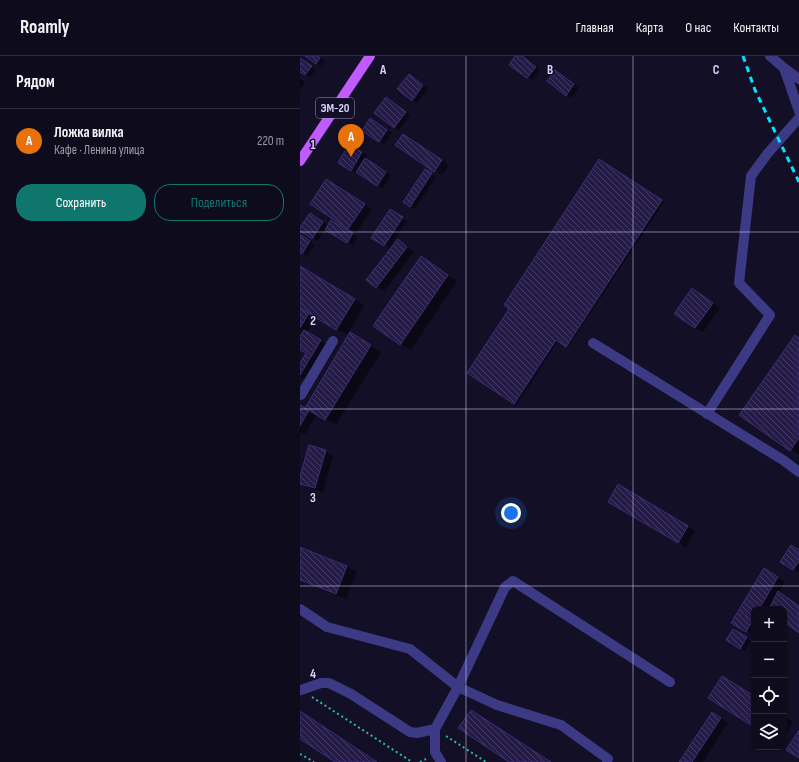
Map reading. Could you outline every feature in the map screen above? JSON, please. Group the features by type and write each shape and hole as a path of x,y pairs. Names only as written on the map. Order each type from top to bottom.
{"main road":[{"name":"ЭМ-20","path":"300,161 370,56"}],"street":[{"path":"770,56 799,79"},
{"path":"784,68 799,111"},
{"path":"707,414 770,315 739,283 751,176 768,153 799,118"},
{"path":"300,395 334,341"},
{"path":"593,343 783,460 799,472"},
{"path":"441,762 435,752 435,729 458,687 505,587 513,581 670,682"},
{"path":"300,609 327,627 410,649 458,687 497,705 561,725 608,759 608,762"},
{"path":"301,690 321,683 329,683 351,694 410,732 435,729"}],"path":[{"path":"301,690 412,762"},
{"path":"435,729 486,762"},
{"path":"300,754 314,762"}],"building":[{"path":"305,56 318,56 320,58 316,64"},
{"path":"515,56 522,56 536,67 527,78 509,65"},
{"path":"300,58 312,66 305,75 300,72"},
{"path":"555,70 574,84 566,96 547,81"},
{"path":"409,74 423,85 412,101 397,89"},
{"path":"386,97 406,112 394,128 374,113"},
{"path":"370,118 387,130 379,142 362,131"},
{"path":"403,134 442,160 434,172 395,145"},
{"path":"349,144 362,152 351,171 338,163"},
{"path":"365,158 386,172 377,186 356,172"},
{"path":"599,159 662,200 566,347 556,340 514,404 467,373 509,309 504,305"},
{"path":"425,169 432,173 410,207 403,202"},
{"path":"326,179 365,204 348,229 310,204"},
{"path":"390,209 403,217 384,246 371,238"},
{"path":"310,213 323,222 312,239 300,231 300,227"},
{"path":"331,220 353,233 347,243 325,230"},
{"path":"300,234 310,241 302,254 300,253"},
{"path":"398,239 407,247 376,288 366,280"},
{"path":"421,256 448,275 400,345 373,326"},
{"path":"300,266 355,299 336,330 300,308"},
{"path":"692,288 713,303 695,328 674,314"},
{"path":"300,308 309,313 300,328"},
{"path":"304,330 321,340 300,375 300,363 306,353 300,350 300,336"},
{"path":"350,332 371,345 325,420 305,408"},
{"path":"795,335 799,338 799,438 790,451 739,415"},
{"path":"300,405 309,410 300,426"},
{"path":"309,445 326,450 315,488 300,484 300,476"},
{"path":"618,484 688,526 678,543 608,502"},
{"path":"791,545 799,550 799,561 793,570 780,562"},
{"path":"300,547 347,566 336,594 300,580"},
{"path":"764,568 778,577 761,606 751,606 751,623 746,632 731,623"},
{"path":"778,591 799,606 799,633 787,624 787,606 770,606"},
{"path":"733,629 747,637 740,649 726,640"},
{"path":"722,676 751,694 751,725 708,698"},
{"path":"471,710 551,762 509,762 458,728"},
{"path":"300,711 377,762 335,762 300,739"},
{"path":"712,712 721,718 692,762 679,762"},
{"path":"799,730 799,758 786,750"}],"railway":[{"path":"743,56 755,90 799,182"}],"place":[{"name":"Ложка вилка","path":"351,157"}]}
